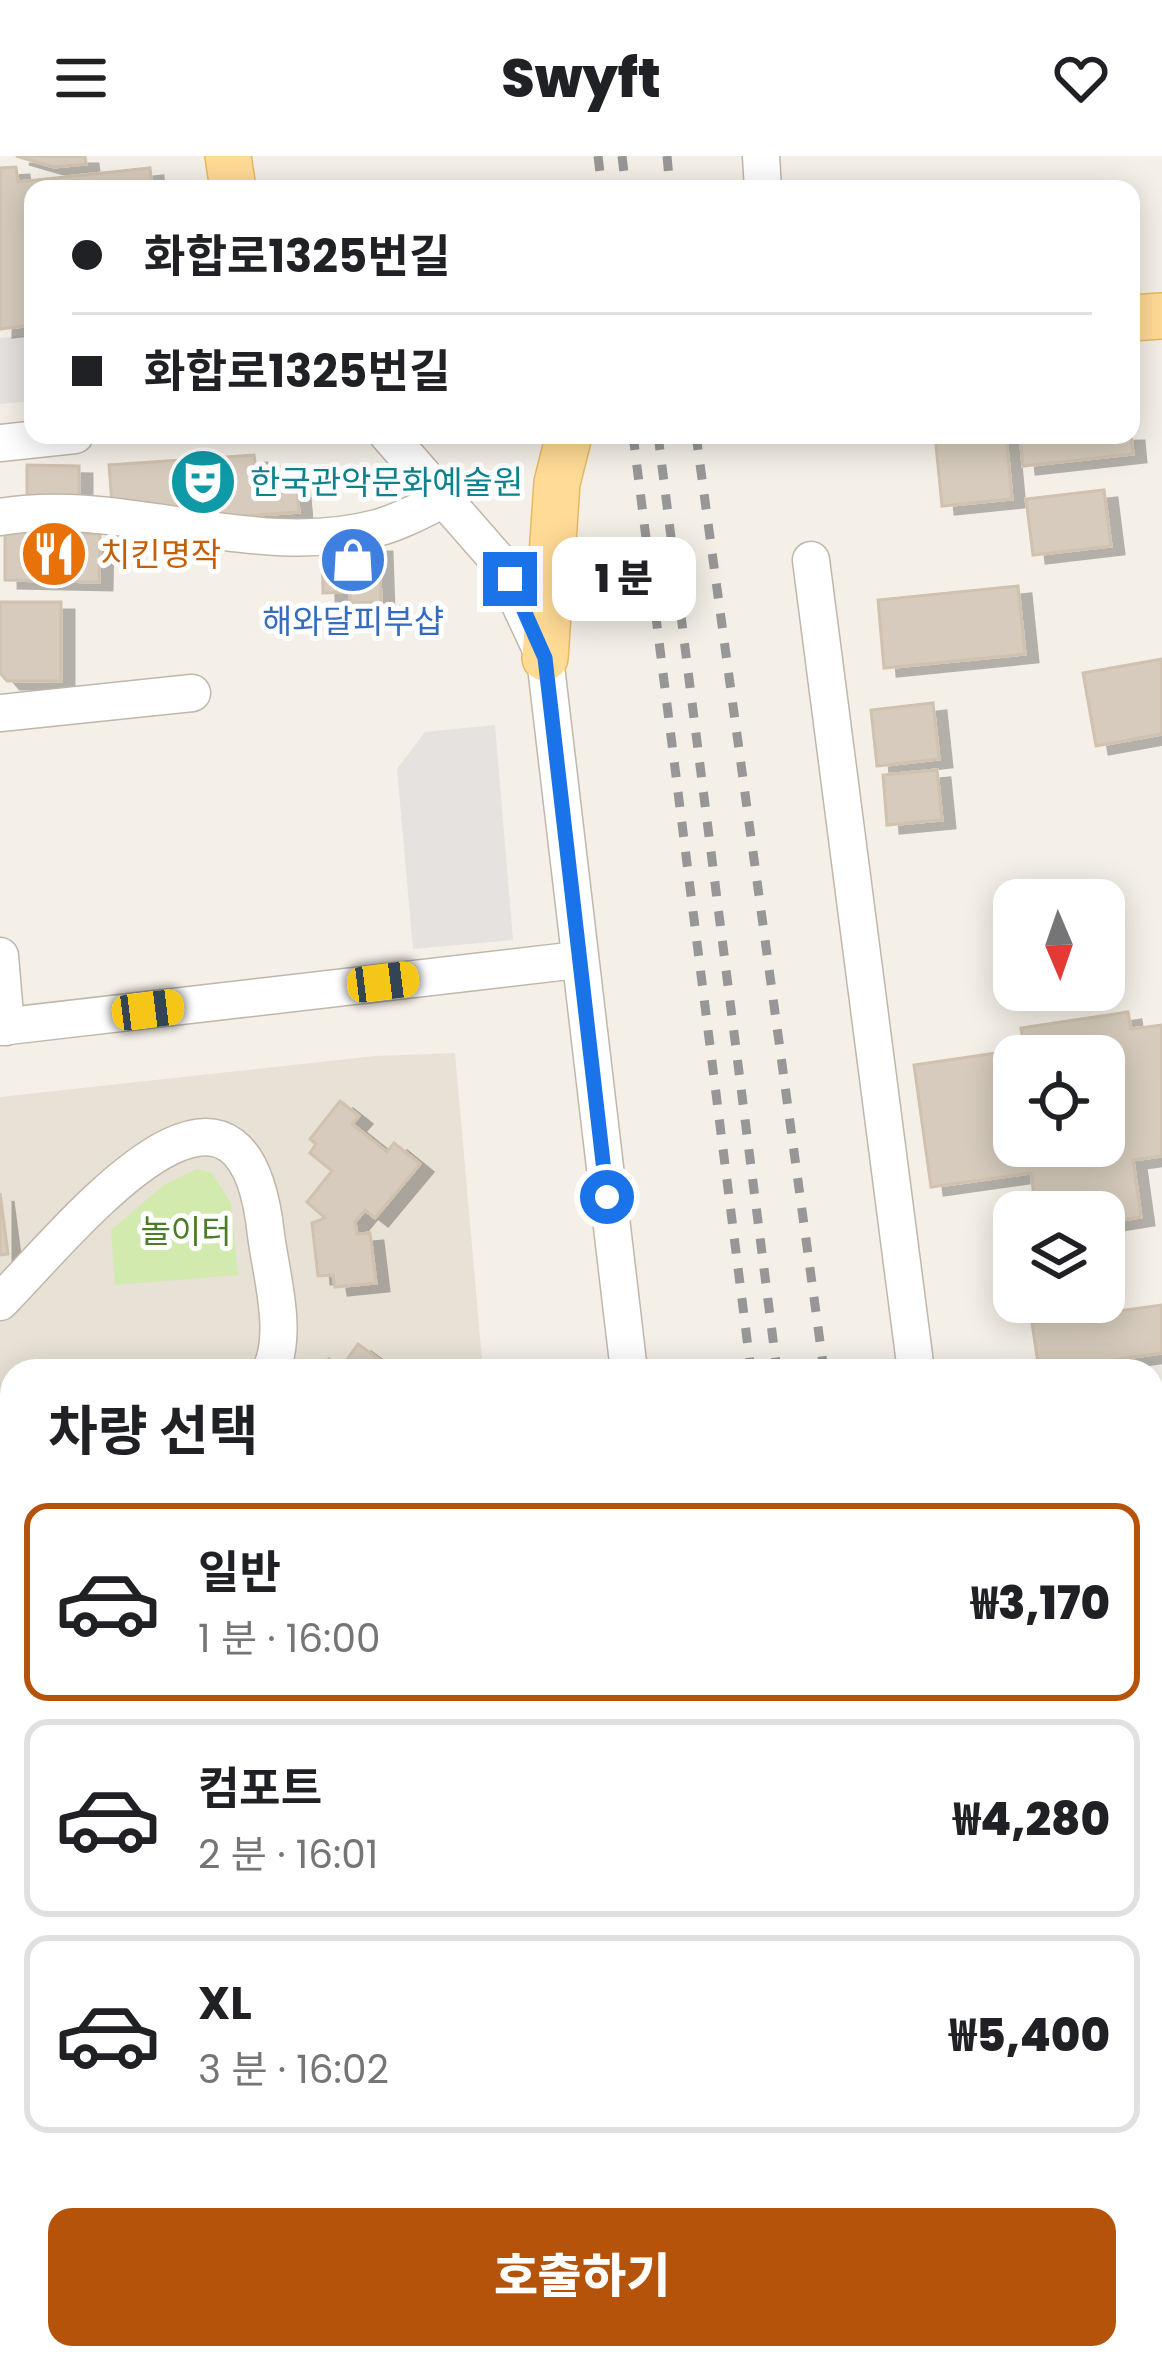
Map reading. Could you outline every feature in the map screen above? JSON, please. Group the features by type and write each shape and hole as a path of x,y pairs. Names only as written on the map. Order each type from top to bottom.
{"main road":[{"path":"545,658 557,483 567,444"}],"street":[{"path":"396,444 501,564 545,658 627,1359"},
{"path":"0,517 78,512 217,532 353,532 399,521 445,500"},
{"path":"811,560 914,1359"},
{"path":"0,712 192,693"},
{"path":"0,956 3,1027 577,960"},
{"path":"0,1302 140,1161 186,1139 224,1142 246,1157 262,1194 278,1340 273,1359"}],"shaded area":[{"path":"24,336 24,402 0,404 0,338"},
{"path":"495,725 513,940 413,949 397,769 425,732"},
{"path":"455,1053 482,1359 0,1359 0,1097 375,1056"}],"green space":[{"name":"놀이터","path":"197,1169 212,1173 231,1204 238,1275 115,1285 111,1230 164,1185"}],"building":[{"path":"16,156 85,156 86,164 54,167"},
{"path":"16,167 18,182 24,181 24,326 0,329 0,168"},
{"path":"150,168 151,180 37,180"},
{"path":"936,444 1007,444 1012,499 942,506"},
{"path":"1021,444 1132,444 1133,454 1023,466"},
{"path":"254,455 256,469 295,466 299,512 199,519 198,507 150,510 148,502 112,504 109,465"},
{"path":"27,465 79,466 79,503 27,496"},
{"path":"1104,490 1111,546 1033,555 1026,499"},
{"path":"5,532 100,534 99,582 5,580"},
{"path":"379,544 381,602 350,603 350,592 323,593 322,545"},
{"path":"1018,586 1025,654 884,668 878,600"},
{"path":"0,602 61,602 61,681 7,681 0,673"},
{"path":"1162,659 1162,734 1096,746 1083,673"},
{"path":"933,703 939,759 877,766 871,710"},
{"path":"937,770 942,820 887,825 883,775"},
{"path":"1128,1012 1131,1029 1162,1025 1162,1156 1133,1160 1141,1217 1125,1220 1125,1191 1033,1191 1031,1173 931,1187 914,1065 993,1054 993,1167 1125,1167 1125,1035 1022,1035 1021,1028"},
{"path":"340,1101 359,1116 352,1124 387,1152 394,1143 420,1164 375,1218 365,1210 355,1222 357,1234 370,1233 376,1283 335,1287 333,1275 318,1276 312,1223 325,1218 307,1202 332,1171 310,1153 316,1144 310,1139"},
{"path":"0,1193 8,1254 0,1255"},
{"path":"1162,1305 1162,1353 1119,1359 1037,1359 1032,1323 1125,1323 1125,1310"},
{"path":"358,1344 378,1359 347,1359"}],"railway":[{"path":"598,156 601,180"},
{"path":"622,156 625,180"},
{"path":"667,156 669,180"},
{"path":"634,444 749,1359"},
{"path":"659,444 775,1359"},
{"path":"697,444 822,1359"}],"place":[{"name":"한국관악문화예술원","path":"203,482"},
{"name":"치킨명작","path":"54,554"},
{"name":"해와달피부샵","path":"353,560"}],"route":[{"path":"510,579 545,658 607,1197"}]}
